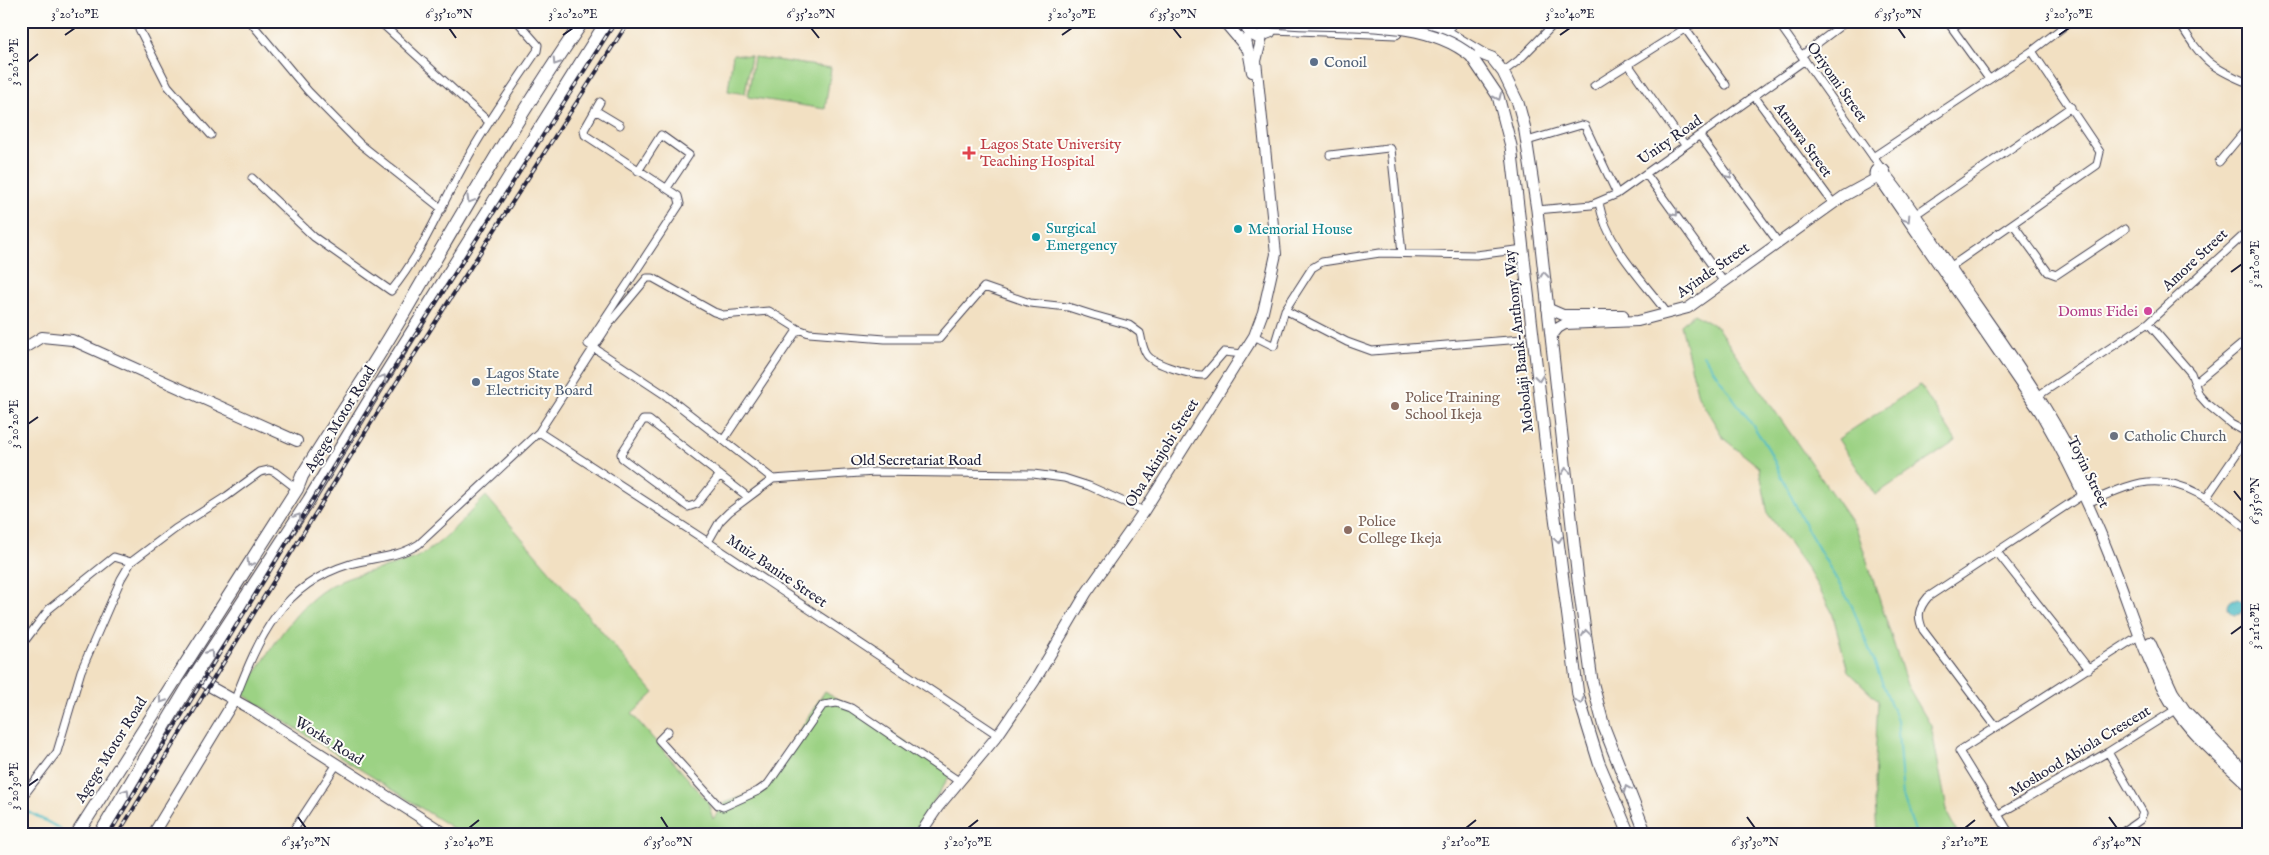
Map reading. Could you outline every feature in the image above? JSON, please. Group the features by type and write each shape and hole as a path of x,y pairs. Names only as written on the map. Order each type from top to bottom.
{"highway":[{"name":"Agege Motor Road","path":"77,834 297,488 302,476 397,325 427,270 506,140 583,21"},
{"name":"Agege Motor Road","path":"100,834 196,675 309,500 607,21"},
{"path":"427,270 444,281"}],"main road":[{"path":"1224,21 1246,47"},
{"path":"1228,21 1245,25 1253,35 1262,36 1271,23 1332,26 1416,35 1475,57"},
{"name":"Mobolaji Bank-Anthony Way","path":"1393,21 1443,30 1475,57 1492,84 1503,109 1511,146 1546,448 1578,695 1599,763 1629,834"},
{"path":"1425,21 1451,25 1483,48 1492,58"},
{"name":"Mobolaji Bank-Anthony Way","path":"1271,23 1299,26 1377,27 1416,31 1451,42 1475,57 1492,58 1503,72 1518,103 1527,141 1538,210 1553,358 1592,681 1604,727 1646,834"},
{"path":"1537,359 1553,358"}],"street":[{"path":"135,21 168,86 211,135"},
{"path":"379,21 489,122"},
{"path":"252,178 314,237 391,292 411,267 464,164 489,122 537,51 538,45 534,38 517,21"},
{"path":"1503,72 1519,60 1557,21"},
{"path":"1594,86 1684,27 1697,21"},
{"name":"Oriyomi Street","path":"1777,21 1873,157"},
{"name":"Unity Road","path":"1538,210 1599,203 1617,194 1684,145 1700,136 1755,97 1848,21"},
{"path":"1947,21 1989,79"},
{"path":"1952,28 1962,21"},
{"path":"1873,157 2032,51 2071,21"},
{"path":"2178,21 2197,51 2212,66 2248,83"},
{"path":"254,23 308,91 359,143 442,209"},
{"path":"1245,25 1246,47 1254,85 1269,254 1272,264"},
{"path":"1684,27 1726,85"},
{"name":"Oba Akinjobi Street","path":"920,834 938,807 998,735 1034,682 1087,592 1144,511 1254,336 1268,294 1272,264 1276,254 1256,61 1262,36"},
{"path":"1950,267 2097,165 2100,160 2100,152 2032,51"},
{"path":"1628,64 1684,145"},
{"name":"Atunwa Street","path":"1755,97 1830,199"},
{"path":"600,102 584,130 585,135 667,188 678,196 680,204 588,344 661,392 724,439 773,479 720,521 708,542"},
{"path":"1916,214 2070,108"},
{"path":"595,110 620,125"},
{"path":"1527,141 1581,125 1585,126 1617,194"},
{"path":"2219,162 2248,127"},
{"path":"638,171 661,135 689,155 667,188"},
{"path":"1700,136 1775,238"},
{"path":"1330,155 1391,149 1402,253"},
{"name":"Toyin Street","path":"1873,157 1879,174 2040,412 2063,450 2084,494 2157,676 2175,710 2195,733 2248,785"},
{"path":"1646,174 1721,278"},
{"name":"Toyin Street","path":"1879,174 1916,214 1950,267 2039,395 2069,446 2094,500 2136,608 2173,692 2200,728 2248,775"},
{"name":"Ayinde Street","path":"1548,308 1562,315 1589,316 1633,315 1676,307 1694,298 1775,238 1862,178 1879,174"},
{"name":"Ayinde Street","path":"1551,337 1558,328 1565,324 1638,321 1688,308 1844,196 1879,174"},
{"path":"1599,203 1604,226 1611,239 1664,309"},
{"path":"2013,224 2048,272 2056,275 2125,228"},
{"name":"Amore Street","path":"2039,395 2148,323 2248,231"},
{"path":"1254,336 1274,346 1285,310 1312,268 1322,262 1380,252 1476,255 1524,249"},
{"path":"154,834 234,699 255,647 291,597 339,568 400,554 419,544 539,432 625,303 646,278 653,278 714,312 723,315 769,312 798,329 809,333 885,339 939,340 984,287 1030,303 1068,307 1129,325 1140,333 1143,348 1150,359 1196,376 1204,375 1224,352 1243,354"},
{"path":"1285,310 1347,342 1372,351 1522,339"},
{"path":"2148,323 2191,373 2199,394 2207,404 2231,424 2248,433"},
{"path":"724,439 798,329"},
{"path":"21,350 42,337 72,340 297,441"},
{"path":"2195,383 2248,340"},
{"path":"720,475 697,504 688,507 622,458 621,454 644,420 649,420 720,475 748,497"},
{"name":"Muiz Banire Street","path":"539,432 998,735"},
{"path":"2207,497 2248,437"},
{"path":"21,799 57,752 81,671 121,578 132,562 174,529 227,496 260,472 269,470 274,472 297,488"},
{"name":"Old Secretariat Road","path":"773,479 911,471 1033,474 1064,478 1089,486 1144,511"},
{"path":"2094,500 2142,483 2164,483 2207,497 2248,530"},
{"path":"1996,727 1923,630 1918,617 1922,604 1928,597 2084,494"},
{"path":"1997,552 2089,669"},
{"path":"21,646 49,609 114,557 132,562"},
{"path":"2010,834 1959,751 2140,635"},
{"name":"Works Road","path":"196,675 209,686 234,699 446,834"},
{"path":"668,731 660,740 718,805 723,807 758,792 768,784 824,705 838,703 851,708 960,782"},
{"name":"Moshood Abiola Crescent","path":"1999,814 2108,752 2175,710"},
{"path":"2108,752 2143,813 2140,820 2120,834"},
{"path":"291,834 337,764"},
{"path":"1055,834 1062,834"}],"green space":[{"path":"733,54 751,56 745,94 728,91"},
{"path":"754,57 831,68 825,109 748,97"},
{"path":"1694,314 1717,327 1857,530 1907,685 1931,726 1948,815 1958,834 1877,834 1874,784 1878,700 1848,671 1832,612 1807,568 1768,514 1759,467 1724,439 1698,396 1681,325"},
{"path":"1920,385 1956,441 1875,495 1838,439"},
{"path":"486,496 654,693 632,714 708,802 713,819 725,803 761,790 825,691 952,772 913,834 462,834 242,694 287,626 321,592 353,576 399,564 421,555 451,532"}],"water":[{"path":"2233,599 2239,599 2244,604 2242,613 2233,615 2228,610 2228,604"}],"waterway":[{"path":"1703,355 1767,446 1806,527 1852,606 1897,720 1903,797 1916,834"},
{"path":"23,809 61,829"}],"railway":[{"path":"109,834 377,395 616,21"},
{"path":"118,834 384,402 629,21"}],"place":[{"name":"Conoil","path":"1314,62"},
{"name":"Lagos State University Teaching Hospital","path":"969,153"},
{"name":"Memorial House","path":"1238,229"},
{"name":"Surgical Emergency","path":"1036,237"},
{"name":"Domus Fidei","path":"2148,311"},
{"name":"Lagos State Electricity Board","path":"476,382"},
{"name":"Police Training School Ikeja","path":"1395,406"},
{"name":"Catholic Church","path":"2114,436"},
{"name":"Police College Ikeja","path":"1348,530"}]}
